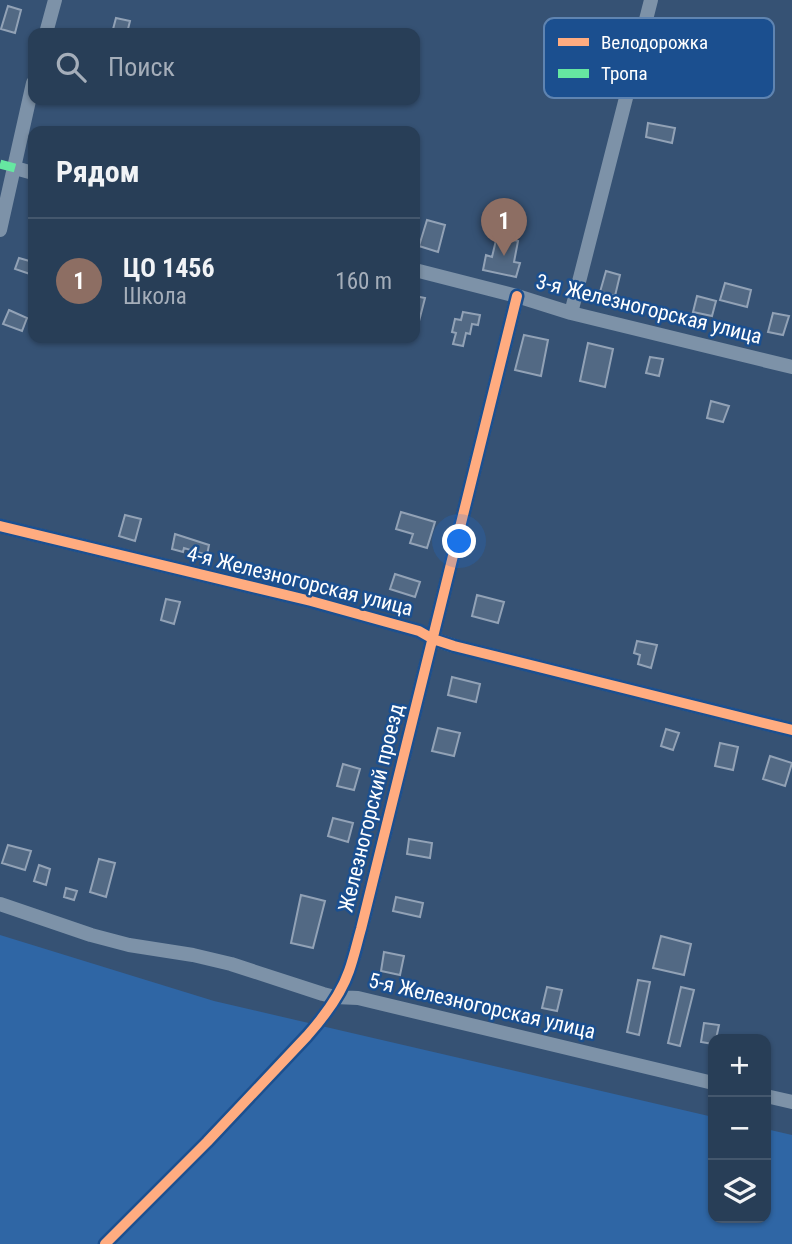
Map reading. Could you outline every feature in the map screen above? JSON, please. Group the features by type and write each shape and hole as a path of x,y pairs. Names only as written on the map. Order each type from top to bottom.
{"street":[{"path":"47,28 55,0"},
{"path":"646,18 651,0"},
{"path":"571,313 626,98"},
{"path":"0,230 28,105"},
{"path":"15,168 28,172"},
{"name":"3-я Железногорская улица","path":"420,271 571,313 792,367"},
{"name":"Железногорский проезд","path":"105,1244 207,1142 321,1020 349,973 517,296"},
{"name":"4-я Железногорская улица","path":"0,526 311,601 419,631 454,646 792,730"},
{"name":"5-я Железногорская улица","path":"0,904 91,936 231,964 335,997 358,998 708,1082"},
{"path":"770,1097 792,1102"}],"shaded area":[{"path":"0,935 214,1001 708,1116 708,1223 771,1223 771,1130 792,1135 792,1244 0,1244"}],"building":[{"path":"8,6 21,10 15,33 1,29"},
{"path":"116,18 130,21 128,28 113,28"},
{"path":"648,123 675,128 672,143 646,137"},
{"path":"427,220 445,225 438,252 420,246"},
{"path":"497,236 518,241 514,262 520,263 516,277 483,270 486,255 492,257"},
{"path":"19,258 28,261 28,273 15,269"},
{"path":"606,271 620,275 615,296 600,292"},
{"path":"725,283 751,290 747,307 720,300"},
{"path":"697,296 716,301 712,316 693,312"},
{"path":"420,297 425,298 420,317"},
{"path":"9,310 27,318 22,331 3,324"},
{"path":"463,312 480,315 478,325 472,324 470,334 466,333 463,346 453,344 456,333 452,332 455,319 461,320"},
{"path":"773,313 789,316 783,335 768,332"},
{"path":"524,335 548,340 541,376 515,370"},
{"path":"588,343 613,349 605,387 580,381"},
{"path":"650,357 663,359 659,376 646,373"},
{"path":"711,401 729,406 723,422 707,418"},
{"path":"401,512 435,522 427,548 410,543 413,534 396,529"},
{"path":"125,515 141,519 135,541 119,536"},
{"path":"175,534 209,545 207,555 184,548 183,552 172,549"},
{"path":"395,574 420,582 415,597 390,589"},
{"path":"477,595 504,602 498,623 472,616"},
{"path":"166,599 180,602 174,624 161,620"},
{"path":"637,641 657,645 651,668 638,664 640,655 634,653"},
{"path":"452,677 480,684 476,702 448,695"},
{"path":"438,728 460,733 454,756 432,751"},
{"path":"666,729 679,733 673,750 661,746"},
{"path":"720,743 738,747 733,770 715,766"},
{"path":"770,756 792,763 785,786 763,779"},
{"path":"343,764 360,769 354,790 337,786"},
{"path":"333,818 353,823 348,842 328,836"},
{"path":"409,839 432,843 430,858 407,854"},
{"path":"8,845 31,851 25,870 2,863"},
{"path":"99,859 115,863 106,897 90,892"},
{"path":"39,865 50,869 46,885 34,881"},
{"path":"66,888 77,891 74,900 64,897"},
{"path":"301,895 325,901 313,948 291,943"},
{"path":"396,897 423,903 420,917 393,911"},
{"path":"661,936 691,944 684,975 653,968"},
{"path":"384,952 404,956 400,975 381,971"},
{"path":"638,980 650,982 639,1035 627,1032"},
{"path":"547,987 562,990 557,1011 542,1008"},
{"path":"681,987 694,990 680,1046 668,1043"},
{"path":"704,1023 719,1025 717,1034 708,1034 708,1043 701,1042"}],"marked path":[{"path":"0,164 15,168"}],"cycle path":[{"path":"105,1244 207,1142 307,1036 346,980 361,929 517,296"},
{"path":"0,526 311,601 419,631 454,646 792,730"}],"place":[{"name":"ЦО 1456","path":"504,256"}]}
